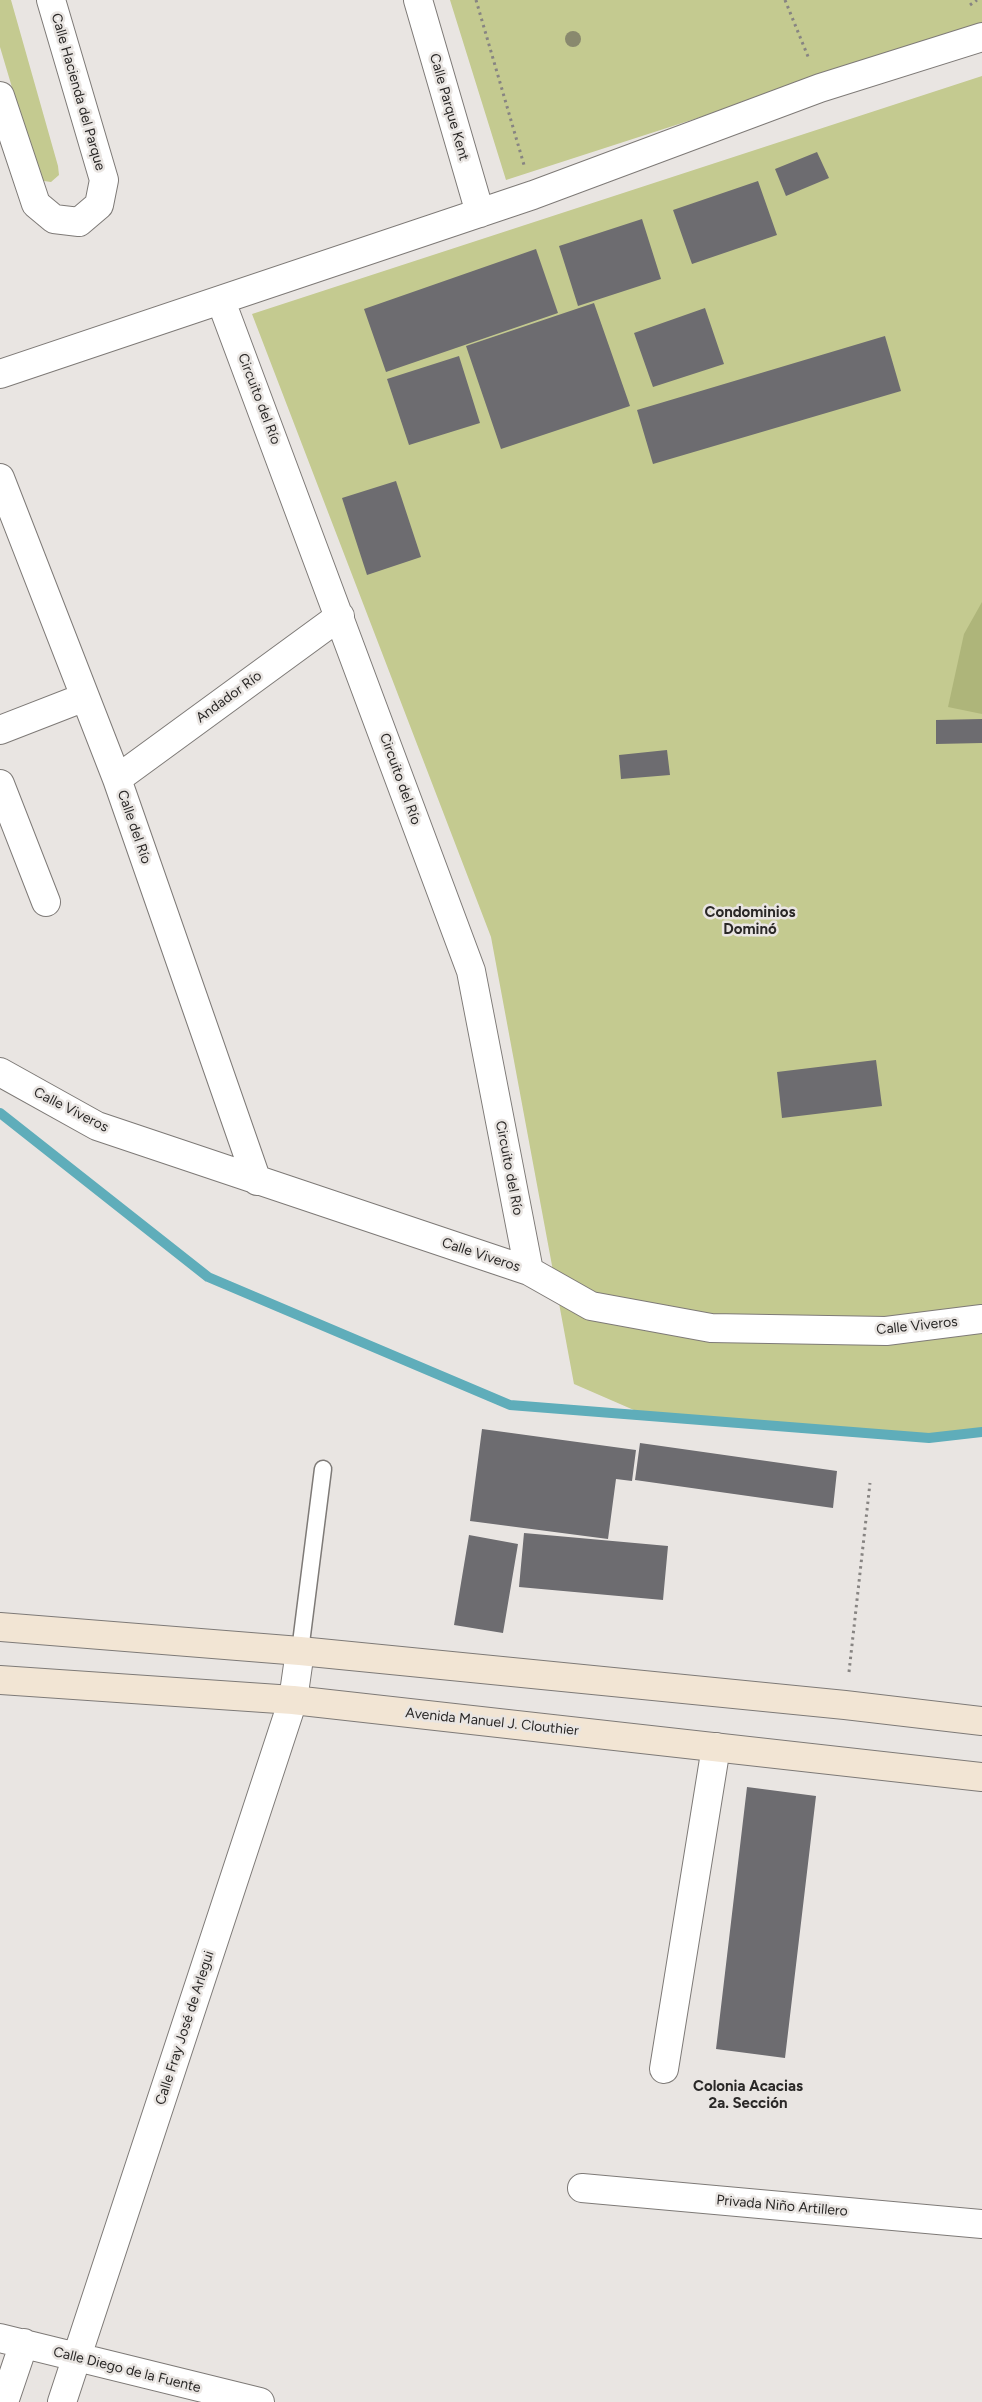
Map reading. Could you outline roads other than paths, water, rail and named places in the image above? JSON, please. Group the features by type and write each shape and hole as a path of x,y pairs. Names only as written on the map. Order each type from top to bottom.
{"main road":[{"path":"0,1628 300,1651 845,1705 982,1721"},
{"name":"Avenida Manuel J. Clouthier","path":"0,1680 293,1700 982,1777"}],"street":[{"name":"Calle Hacienda del Parque","path":"0,96 36,204 54,220 79,222 99,205 104,180 51,0"},
{"name":"Calle Parque Kent","path":"418,0 480,213"},
{"path":"0,374 533,195 820,88 982,37"},
{"name":"Circuito del Río","path":"221,301 471,971 529,1271"},
{"name":"Calle del Río","path":"0,478 117,779 257,1181"},
{"name":"Andador Río","path":"117,779 340,616"},
{"path":"0,730 85,696"},
{"path":"0,784 46,902"},
{"name":"Calle Viveros","path":"0,1072 97,1126 529,1271 592,1306 711,1328 886,1331 982,1319"},
{"name":"Calle Fray José de Arlegui","path":"62,2402 293,1700 300,1651"},
{"path":"664,2070 716,1747"},
{"name":"Privada Niño Artillero","path":"582,2188 982,2224"},
{"path":"4,2402 12,2341"},
{"name":"Calle Diego de la Fuente","path":"12,2341 260,2402"}],"lane":[{"path":"300,1651 322,1469"}],"waterway":[{"path":"0,1113 208,1277 510,1405 929,1438 982,1432"}],"district":[{"name":"Condominios Dominó","path":"750,922"},
{"name":"Colonia Acacias 2a. Sección","path":"748,2096"}]}
